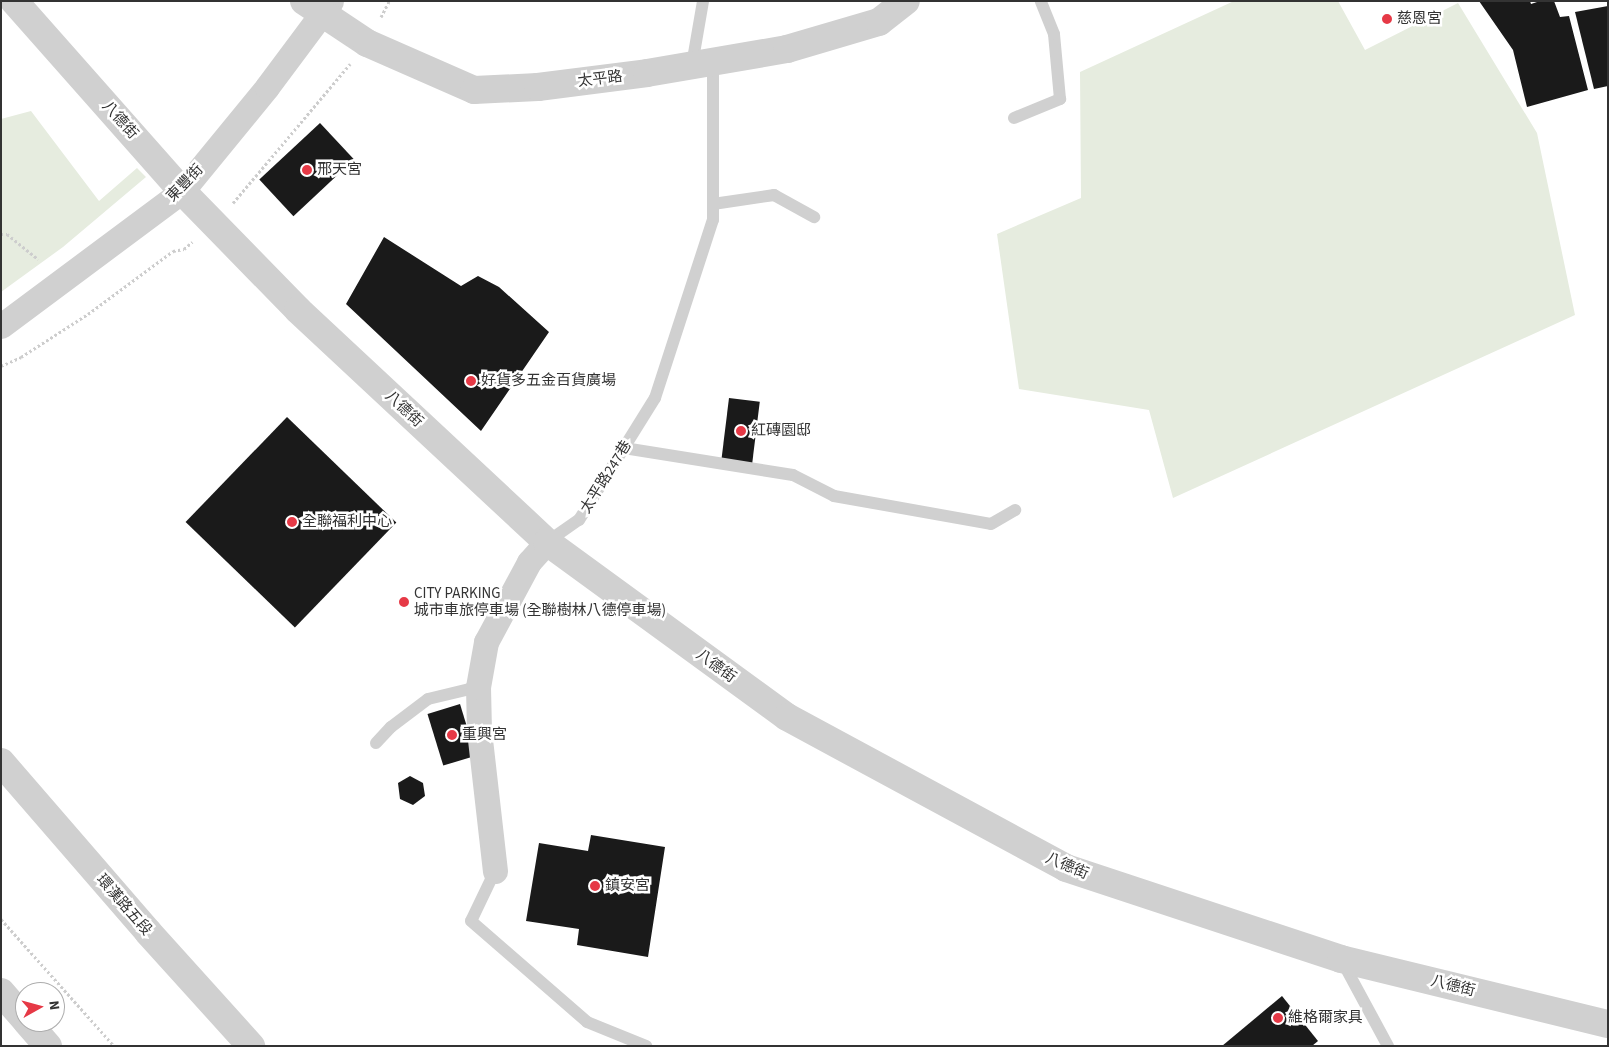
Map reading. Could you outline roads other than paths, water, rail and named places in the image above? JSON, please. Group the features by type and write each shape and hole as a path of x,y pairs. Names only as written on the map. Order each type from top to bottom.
{"street":[{"name":"八德街","path":"14,1 182,190 298,310 547,542 787,717 1066,868 1341,959 1608,1024"},
{"name":"太平路","path":"319,5 366,43 474,90 538,87 787,49 879,22 906,1"},
{"name":"東豐街","path":"1,326 182,190 268,87 319,5"},
{"name":"太平路247巷","path":"495,871 480,731 478,687 486,642 529,562 547,542"},
{"name":"環漢路五段","path":"1,762 148,932 250,1046"},
{"path":"1,992 15,1008"},
{"path":"36,1032 48,1046"}],"lane":[{"name":"太平路247巷","path":"547,542 579,520 655,398 713,220 703,63 703,1"},
{"path":"1014,118 1060,98 1054,34 1041,1"},
{"path":"712,204 774,195 814,217"},
{"path":"624,448 793,475 834,496 991,524 1015,510"},
{"path":"376,743 391,727 428,699 478,687"},
{"path":"495,871 471,921 587,1022 646,1046"},
{"path":"1341,959 1388,1046"}],"place":[{"name":"慈恩宮","path":"1387,19"},
{"name":"邢天宮","path":"307,170"},
{"name":"好貨多五金百貨廣場","path":"471,381"},
{"name":"紅磚園邸","path":"741,431"},
{"name":"全聯福利中心","path":"292,522"},
{"name":"CITY PARKING 城市車旅停車場 (全聯樹林八德停車場)","path":"404,602"},
{"name":"重興宮","path":"452,735"},
{"name":"鎮安宮","path":"595,886"},
{"name":"維格爾家具","path":"1278,1018"}]}
